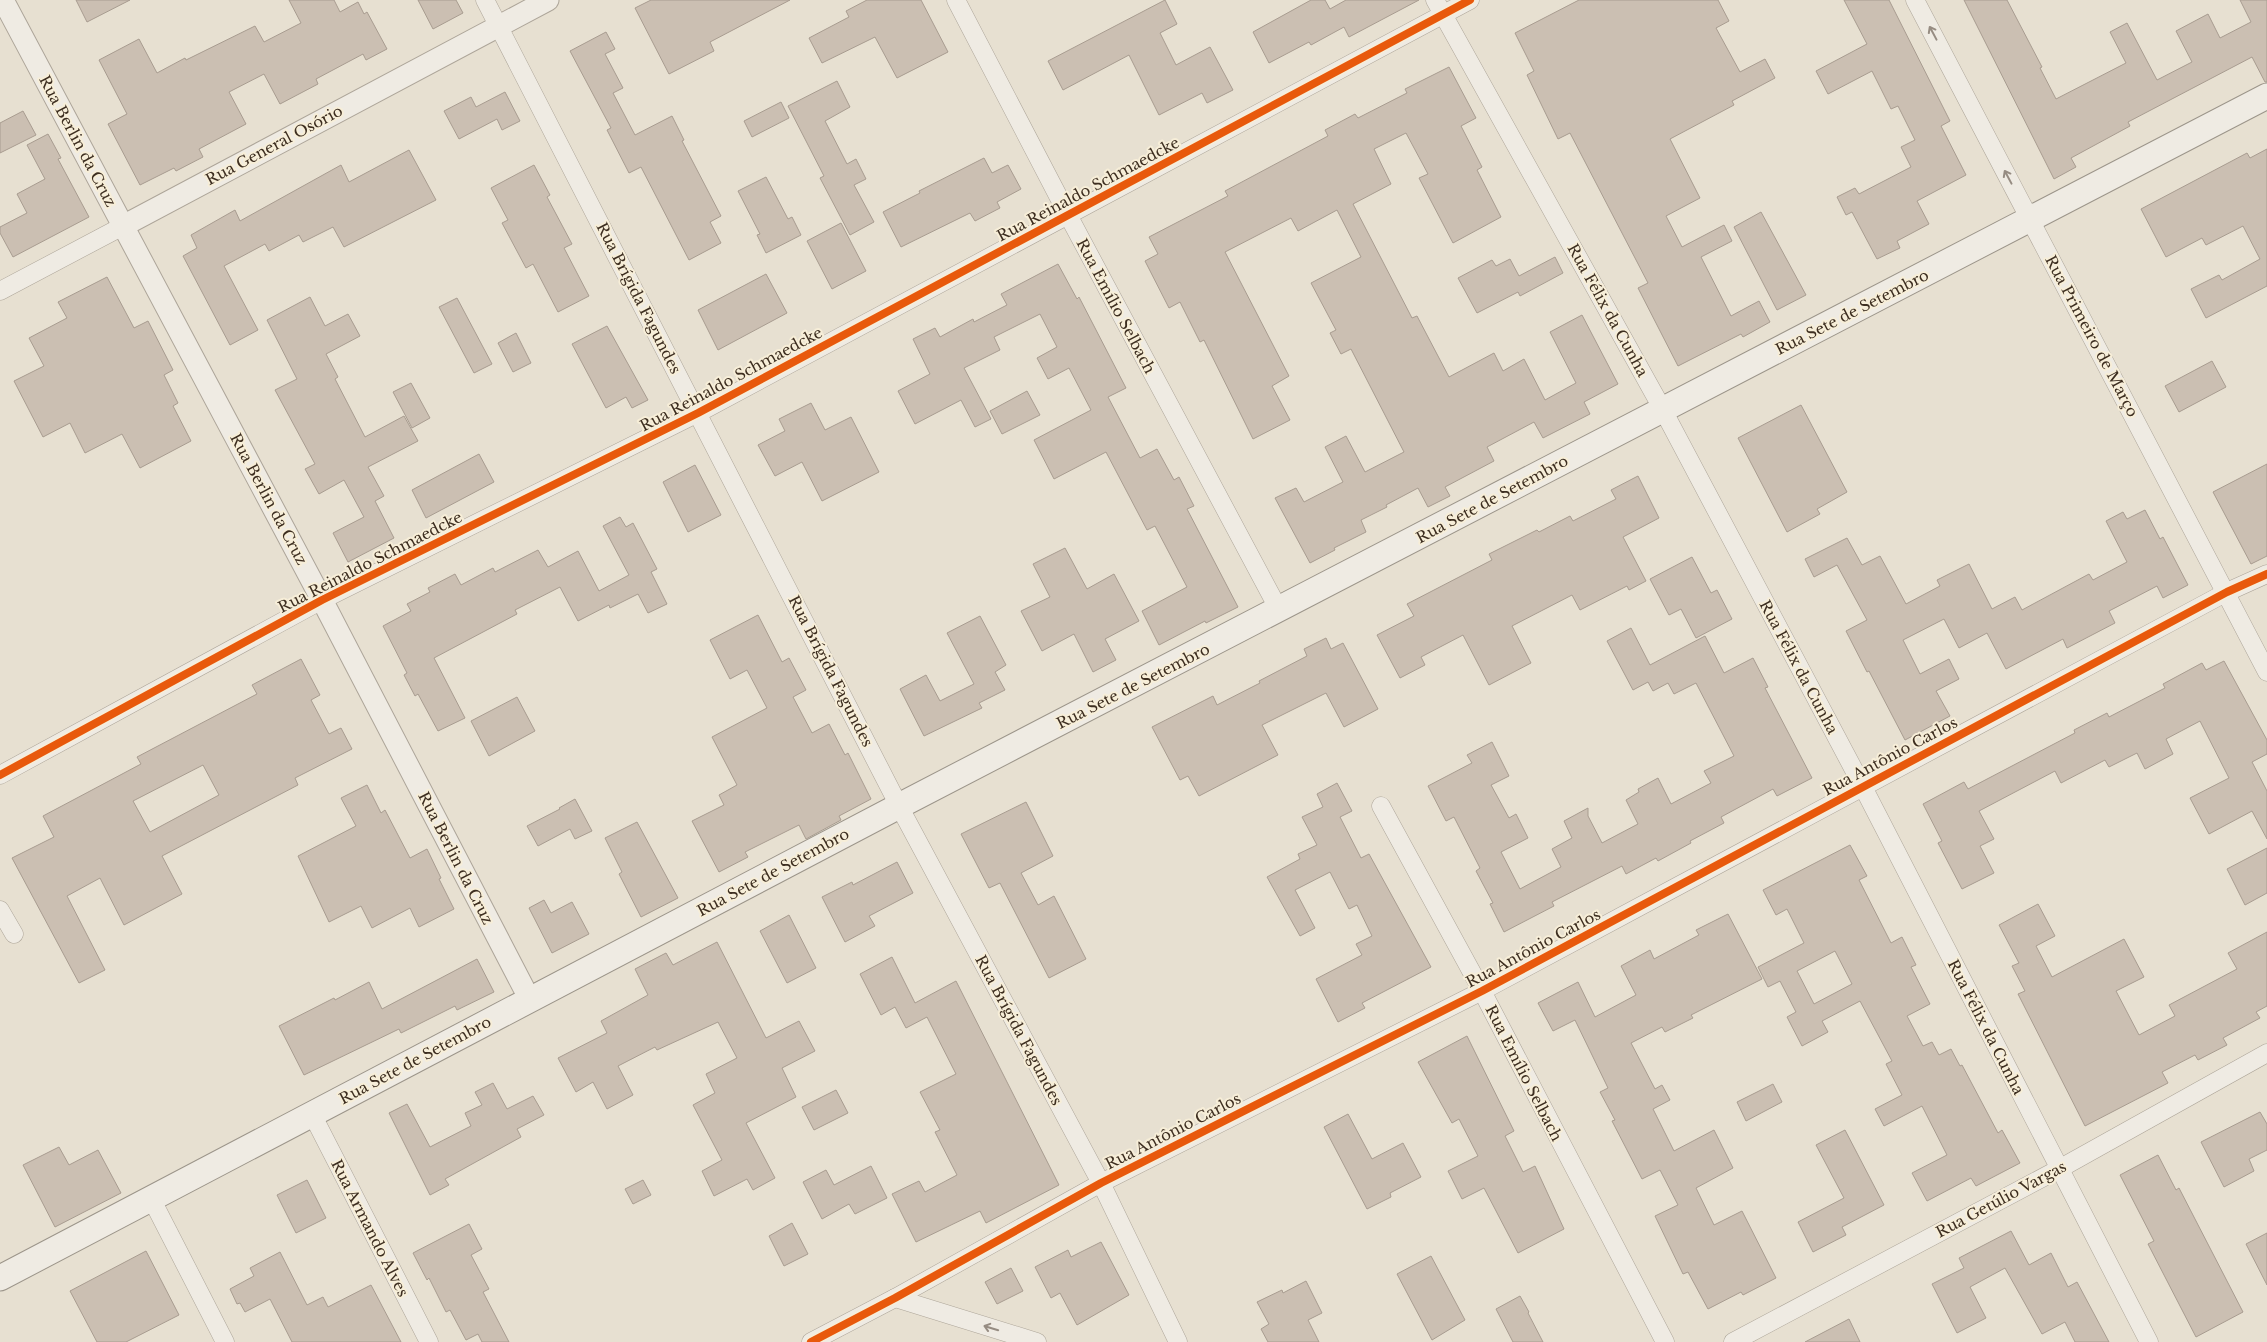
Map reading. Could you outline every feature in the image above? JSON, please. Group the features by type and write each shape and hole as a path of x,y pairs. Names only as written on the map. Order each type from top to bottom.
{"main road":[{"name":"Rua Sete de Setembro","path":"0,1278 899,806 2267,96"}],"street":[{"name":"Rua Berlin da Cruz","path":"3,0 322,600 530,1000"},
{"name":"Rua Brígida Fagundes","path":"485,0 899,806 1101,1183 1178,1342"},
{"name":"Rua General Osório","path":"0,291 548,0"},
{"name":"Rua Emílio Selbach","path":"956,0 1068,215 1279,610"},
{"name":"Rua Reinaldo Schmaedcke","path":"0,775 322,600 698,413 1068,215 1439,7 1470,0"},
{"name":"Rua Primeiro de Março","path":"1915,0 2227,592 2267,672"},
{"name":"Rua Félix da Cunha","path":"1439,7 1663,410 1863,787 2149,1342"},
{"name":"Rua Antônio Carlos","path":"811,1342 895,1298 1101,1183 1482,991 2227,592 2267,574"},
{"name":"Rua Emílio Selbach","path":"1381,806 1482,991 1664,1342"},
{"path":"0,910 14,934"},
{"name":"Rua Getúlio Vargas","path":"1733,1342 2059,1169 2267,1053"},
{"name":"Rua Armando Alves","path":"312,1114 429,1342"},
{"path":"151,1198 225,1342"},
{"path":"895,1298 1037,1342"}],"building":[{"path":"76,0 130,0 87,22"},
{"path":"289,0 334,0 340,12 358,2 364,14 367,12 387,49 366,60 363,54 316,79 318,84 280,104 264,74 229,92 246,124 199,149 203,157 176,171 174,168 140,185 108,124 127,114 99,60 139,39 157,73 255,26 264,42 301,23"},
{"path":"418,0 456,0 463,13 433,29"},
{"path":"651,0 790,0 710,42 714,51 669,74 635,8"},
{"path":"867,0 921,0 948,52 897,78 875,37 822,63 809,38 849,17 846,11"},
{"path":"1165,0 1177,24 1160,33 1176,65 1210,47 1233,90 1207,103 1202,93 1159,115 1129,55 1063,90 1048,61"},
{"path":"1311,0 1325,0 1330,9 1346,0 1419,0 1349,37 1344,27 1311,45 1309,42 1269,63 1253,32"},
{"path":"1579,0 1718,0 1729,21 1716,28 1740,72 1765,59 1775,78 1732,101 1734,105 1670,139 1700,198 1666,216 1682,247 1724,225 1732,241 1701,257 1731,316 1759,301 1770,322 1743,337 1741,334 1678,366 1638,288 1648,283 1570,133 1558,139 1527,75 1534,71 1515,33"},
{"path":"1844,0 1889,0 1950,121 1941,126 1966,175 1917,201 1929,224 1897,241 1900,248 1877,259 1852,212 1846,215 1837,197 1855,188 1859,194 1911,167 1901,147 1915,140 1898,106 1891,109 1872,71 1828,94 1816,71 1867,44"},
{"path":"1964,0 2007,0 2042,67 2040,68 2056,99 2126,63 2110,32 2127,23 2157,80 2192,62 2176,31 2208,14 2220,38 2251,22 2240,0 2267,0 2267,82 2265,82 2252,57 2128,122 2130,126 2071,158 2076,167 2054,179"},
{"path":"606,32 615,49 605,54 623,88 613,93 635,135 672,116 684,140 682,141 721,216 710,222 721,243 689,260 641,167 629,173 607,130 611,128 570,51"},
{"path":"1449,67 1476,118 1461,126 1482,167 1477,170 1501,217 1453,243 1419,178 1428,174 1406,133 1374,149 1391,184 1353,204 1412,318 1417,316 1449,377 1494,353 1503,371 1524,359 1545,400 1576,383 1550,332 1582,315 1618,384 1584,402 1590,414 1543,438 1534,422 1487,447 1494,461 1445,487 1450,496 1428,507 1418,488 1361,520 1366,532 1310,563 1275,498 1296,488 1304,502 1343,482 1325,447 1346,436 1365,472 1404,452 1351,349 1341,354 1330,333 1336,330 1311,283 1361,257 1337,210 1298,231 1291,218 1225,252 1289,376 1272,386 1290,420 1253,439 1204,340 1200,342 1180,302 1169,308 1145,261 1158,254 1149,237 1228,196 1225,191 1328,136 1325,130 1355,114 1358,118 1407,93 1405,89"},
{"path":"837,81 850,107 825,121 847,164 856,159 866,179 854,185 874,222 850,235 820,178 824,176 788,106"},
{"path":"505,92 520,121 502,130 497,119 459,139 444,111 471,97 476,107"},
{"path":"781,102 789,118 752,137 744,121"},
{"path":"23,111 36,135 0,153 0,123"},
{"path":"48,134 61,158 58,159 89,217 13,257 0,233 0,227 27,213 17,194 45,179 27,145"},
{"path":"2267,149 2267,286 2206,318 2191,289 2219,275 2222,280 2260,259 2243,226 2206,245 2202,238 2166,257 2141,209 2247,153 2250,158"},
{"path":"409,150 436,200 344,247 333,227 303,242 299,235 269,251 265,244 224,266 258,330 230,345 183,256 197,248 191,235 235,210 240,221 341,165 349,182"},
{"path":"984,158 992,173 1008,165 1021,189 997,202 1000,208 975,221 970,213 901,247 883,212 920,193 919,191"},
{"path":"534,165 550,195 547,197 572,244 564,248 589,296 558,312 533,264 526,268 502,223 508,220 491,188"},
{"path":"766,177 788,219 792,217 801,235 766,253 757,235 760,234 738,191"},
{"path":"1761,212 1806,295 1777,310 1734,227"},
{"path":"841,223 866,271 832,289 807,241"},
{"path":"1555,257 1563,273 1520,296 1518,292 1477,313 1458,278 1492,260 1496,266 1510,259 1519,276"},
{"path":"1058,264 1077,299 1079,297 1126,388 1108,397 1140,458 1157,449 1174,480 1179,477 1194,506 1187,509 1238,607 1206,623 1205,621 1159,645 1142,611 1187,587 1155,526 1147,530 1106,452 1054,479 1034,440 1091,410 1069,368 1048,379 1037,358 1057,347 1040,314 994,337 1000,350 964,368 991,419 975,427 961,400 915,424 898,391 930,374 913,339 935,328 940,337 973,319 974,322 1007,305 1001,294"},
{"path":"766,274 787,313 718,350 698,310"},
{"path":"107,277 134,328 148,321 173,370 164,375 178,403 173,406 191,441 140,468 122,434 85,453 70,423 43,437 14,381 44,366 29,338 67,318 58,302"},
{"path":"310,297 325,326 348,314 360,336 326,354 338,377 335,379 365,437 404,416 418,441 368,467 384,496 375,501 394,538 348,562 333,533 364,517 344,480 319,494 305,469 315,464 275,390 297,379 267,320"},
{"path":"457,298 492,364 474,373 439,307"},
{"path":"607,326 648,400 632,408 626,397 606,408 572,344"},
{"path":"516,333 531,363 513,372 498,343"},
{"path":"2212,361 2226,387 2179,412 2165,386"},
{"path":"411,383 430,418 412,428 393,392"},
{"path":"1027,391 1040,415 1002,434 990,411"},
{"path":"811,403 825,430 851,417 879,472 822,501 802,462 775,476 758,445 785,431 779,419"},
{"path":"1801,405 1847,492 1817,509 1820,514 1787,532 1738,438"},
{"path":"479,454 494,482 426,518 412,490"},
{"path":"2267,464 2267,556 2251,564 2213,492"},
{"path":"695,465 721,515 688,532 663,482"},
{"path":"1638,476 1659,518 1623,537 1646,581 1629,590 1627,586 1580,610 1572,595 1512,626 1531,663 1489,685 1463,635 1421,657 1425,665 1400,678 1377,635 1414,616 1407,604 1492,560 1489,554 1570,516 1573,521 1616,499 1611,490"},
{"path":"2145,510 2160,539 2163,537 2188,585 2163,598 2157,586 2109,611 2115,623 2067,648 2063,639 2006,669 1987,633 1959,648 1944,619 1903,640 1920,674 1949,659 1959,679 1936,691 1950,716 1905,740 1846,631 1867,620 1837,565 1814,577 1805,559 1847,538 1862,565 1880,556 1906,604 1940,586 1937,580 1969,564 1992,609 2015,597 2022,610 2089,574 2093,580 2127,562 2106,521 2123,512 2127,519"},
{"path":"620,517 626,527 633,523 657,569 651,572 667,604 648,613 638,594 610,608 609,605 578,621 560,587 515,610 517,614 434,658 465,718 438,731 418,694 415,696 404,675 407,673 383,626 411,611 407,604 430,592 428,588 455,574 461,585 493,568 495,572 538,550 548,567 578,551 599,591 629,575 603,526"},
{"path":"1065,548 1087,589 1114,574 1139,621 1105,639 1116,660 1093,672 1074,634 1042,651 1021,611 1050,597 1033,564"},
{"path":"1692,557 1711,593 1717,590 1732,619 1696,638 1681,609 1669,615 1650,579"},
{"path":"758,615 782,662 789,658 806,690 793,697 812,733 829,724 845,755 848,753 871,799 839,816 841,820 806,839 799,825 745,852 748,857 719,872 692,821 724,805 719,795 737,785 712,737 767,708 747,670 730,679 710,640"},
{"path":"980,616 1006,665 995,672 1005,690 979,703 982,708 924,736 900,689 926,675 940,701 974,684 947,633"},
{"path":"1631,628 1650,665 1705,636 1724,673 1753,658 1768,687 1765,688 1812,778 1777,796 1773,789 1721,817 1724,823 1658,861 1656,858 1626,874 1622,866 1552,902 1554,906 1504,932 1490,904 1493,903 1476,871 1480,868 1454,817 1446,821 1428,786 1472,763 1467,755 1492,742 1509,776 1491,785 1509,818 1516,814 1528,838 1501,852 1520,889 1561,867 1552,849 1572,838 1564,821 1588,808 1588,816 1602,843 1638,824 1626,800 1639,792 1638,789 1658,778 1671,804 1711,783 1704,771 1734,756 1696,683 1674,694 1668,683 1653,691 1648,682 1633,690 1607,641"},
{"path":"1326,638 1331,649 1343,643 1378,709 1344,727 1326,693 1262,725 1278,755 1199,796 1188,776 1180,780 1152,727 1213,696 1217,705 1307,656 1304,649"},
{"path":"301,659 320,695 311,700 329,734 341,728 352,749 295,778 298,785 162,856 182,894 124,925 100,878 67,896 105,970 79,983 12,858 54,837 43,816 141,764 137,757 257,694 252,685","holes":["203,765 219,795 150,832 133,801"]},
{"path":"2224,661 2267,740 2267,754 2252,762 2267,791 2267,839 2252,811 2209,834 2190,798 2229,778 2200,721 2166,739 2173,754 2145,769 2137,753 2109,767 2105,760 2061,783 2055,771 1979,811 1994,839 1980,846 1994,873 1962,889 1938,843 1942,841 1923,804 1964,782 1968,789 2075,733 2074,730 2107,713 2109,717 2165,688 2163,684 2202,663 2206,670"},
{"path":"517,697 535,731 489,756 471,721"},
{"path":"1337,783 1352,811 1340,817 1361,858 1369,854 1431,967 1362,1003 1365,1008 1338,1022 1316,979 1362,955 1356,944 1372,936 1357,905 1349,909 1330,872 1295,890 1315,928 1300,936 1267,877 1300,859 1298,854 1317,845 1302,817 1323,807 1317,794"},
{"path":"367,785 381,813 385,810 410,858 427,849 454,909 419,927 410,908 372,928 361,906 329,922 298,856 356,826 341,798"},
{"path":"575,799 592,831 575,839 570,829 538,846 527,826"},
{"path":"1026,802 1053,856 1021,873 1038,905 1054,896 1086,959 1049,978 1000,883 989,888 961,834"},
{"path":"637,822 678,898 641,917 619,874 622,872 605,838"},
{"path":"1850,845 1867,876 1859,880 1891,943 1902,937 1916,965 1911,967 1930,1004 1907,1016 1923,1046 1932,1042 1939,1055 1951,1049 1960,1066 1962,1065 1998,1133 2002,1130 2020,1163 1976,1186 1971,1178 1927,1201 1912,1173 1947,1155 1922,1106 1884,1126 1875,1109 1902,1095 1886,1064 1892,1061 1860,1001 1822,1021 1828,1032 1802,1046 1787,1017 1796,1012 1780,981 1768,987 1758,967 1804,943 1787,909 1776,915 1763,890","holes":["1835,951 1852,984 1814,1004 1797,971"]},
{"path":"2267,848 2267,893 2245,905 2227,869"},
{"path":"897,862 913,893 869,916 875,926 845,942 822,897 852,882 853,885"},
{"path":"544,900 551,913 572,902 589,934 552,953 529,908"},
{"path":"2038,904 2055,936 2036,946 2052,977 2124,939 2144,977 2116,991 2139,1035 2175,1016 2169,1005 2237,969 2228,953 2267,932 2267,1006 2256,1012 2260,1018 2223,1038 2227,1045 2198,1060 2195,1055 2162,1072 2168,1083 2085,1126 2018,994 2025,991 2012,966 2019,963 1999,925"},
{"path":"1728,914 1762,979 1691,1015 1693,1018 1665,1032 1662,1027 1631,1043 1655,1089 1662,1085 1670,1100 1653,1109 1674,1151 1714,1130 1733,1168 1696,1188 1714,1225 1742,1211 1776,1278 1743,1295 1741,1292 1708,1309 1688,1272 1683,1274 1655,1216 1678,1205 1660,1170 1642,1179 1612,1121 1615,1120 1600,1092 1608,1088 1575,1020 1553,1031 1538,1003 1578,982 1595,1017 1636,995 1621,966 1650,950 1654,959 1699,935 1696,930"},
{"path":"789,915 816,968 787,983 760,931"},
{"path":"717,942 766,1038 799,1021 815,1051 782,1068 796,1097 746,1123 775,1178 753,1190 747,1179 714,1196 702,1171 722,1160 693,1105 715,1093 706,1074 737,1058 718,1022 657,1050 655,1047 618,1066 633,1095 607,1109 593,1082 576,1092 558,1058 607,1033 601,1021 648,995 635,969 666,953 673,965"},
{"path":"892,957 915,1003 956,981 1059,1185 986,1223 980,1211 916,1242 892,1194 919,1181 925,1192 957,1175 935,1132 940,1130 920,1092 956,1074 927,1017 906,1028 895,1007 881,1015 860,974"},
{"path":"477,959 494,992 457,1010 455,1006 401,1033 399,1029 304,1075 279,1026 369,982 382,1009"},
{"path":"1467,1036 1514,1131 1505,1136 1523,1172 1535,1166 1564,1229 1518,1253 1484,1188 1462,1199 1448,1171 1478,1156 1459,1119 1452,1123 1418,1062"},
{"path":"493,1083 507,1109 533,1096 544,1115 517,1129 521,1137 445,1179 449,1185 430,1195 389,1113 407,1104 430,1147 471,1126 465,1113 482,1105 475,1092"},
{"path":"1773,1084 1782,1102 1746,1121 1737,1102"},
{"path":"836,1090 848,1113 814,1130 802,1107"},
{"path":"2260,1112 2267,1124 2267,1150 2249,1159 2254,1171 2224,1187 2201,1142"},
{"path":"1348,1114 1372,1159 1403,1143 1421,1177 1390,1193 1391,1197 1367,1209 1324,1127"},
{"path":"1845,1130 1884,1205 1842,1227 1846,1235 1813,1252 1798,1222 1844,1198 1816,1145"},
{"path":"59,1147 69,1165 98,1150 121,1193 55,1227 23,1165"},
{"path":"2158,1155 2176,1190 2179,1188 2243,1312 2196,1337 2148,1244 2154,1241 2120,1175"},
{"path":"871,1166 887,1198 855,1214 849,1204 822,1219 803,1182 826,1170 834,1185"},
{"path":"307,1180 326,1218 296,1233 277,1195"},
{"path":"643,1180 651,1195 633,1204 625,1189"},
{"path":"792,1223 808,1254 784,1266 769,1236"},
{"path":"469,1224 482,1249 471,1255 489,1289 483,1292 509,1342 482,1342 478,1334 466,1340 450,1310 446,1312 429,1278 427,1280 413,1253"},
{"path":"2011,1231 2029,1265 2051,1253 2068,1287 2077,1282 2109,1342 2075,1342 2065,1322 2042,1334 2005,1268 1970,1287 1986,1318 1957,1333 1932,1284 1964,1268 1959,1258"},
{"path":"2267,1233 2267,1285 2246,1244"},
{"path":"1101,1242 1129,1295 1077,1325 1060,1293 1051,1298 1035,1267 1068,1250 1071,1257"},
{"path":"146,1251 179,1315 126,1342 97,1342 70,1291"},
{"path":"280,1252 307,1305 323,1297 328,1307 371,1285 401,1342 292,1342 270,1299 245,1312 240,1303 237,1304 230,1289 254,1276 250,1268"},
{"path":"1431,1256 1465,1320 1432,1340 1397,1274"},
{"path":"1011,1268 1023,1291 997,1304 985,1282"},
{"path":"1306,1281 1322,1313 1308,1320 1319,1342 1268,1342 1261,1329 1269,1324 1257,1302 1282,1290 1283,1293"},
{"path":"1520,1296 1543,1342 1513,1342 1496,1309"},
{"path":"1849,1319 1860,1342 1805,1342"}],"cycle path":[{"path":"0,775 322,600 698,413 1470,0"},
{"path":"811,1342 895,1298 1101,1183 1482,991 2227,592 2267,574"}]}
